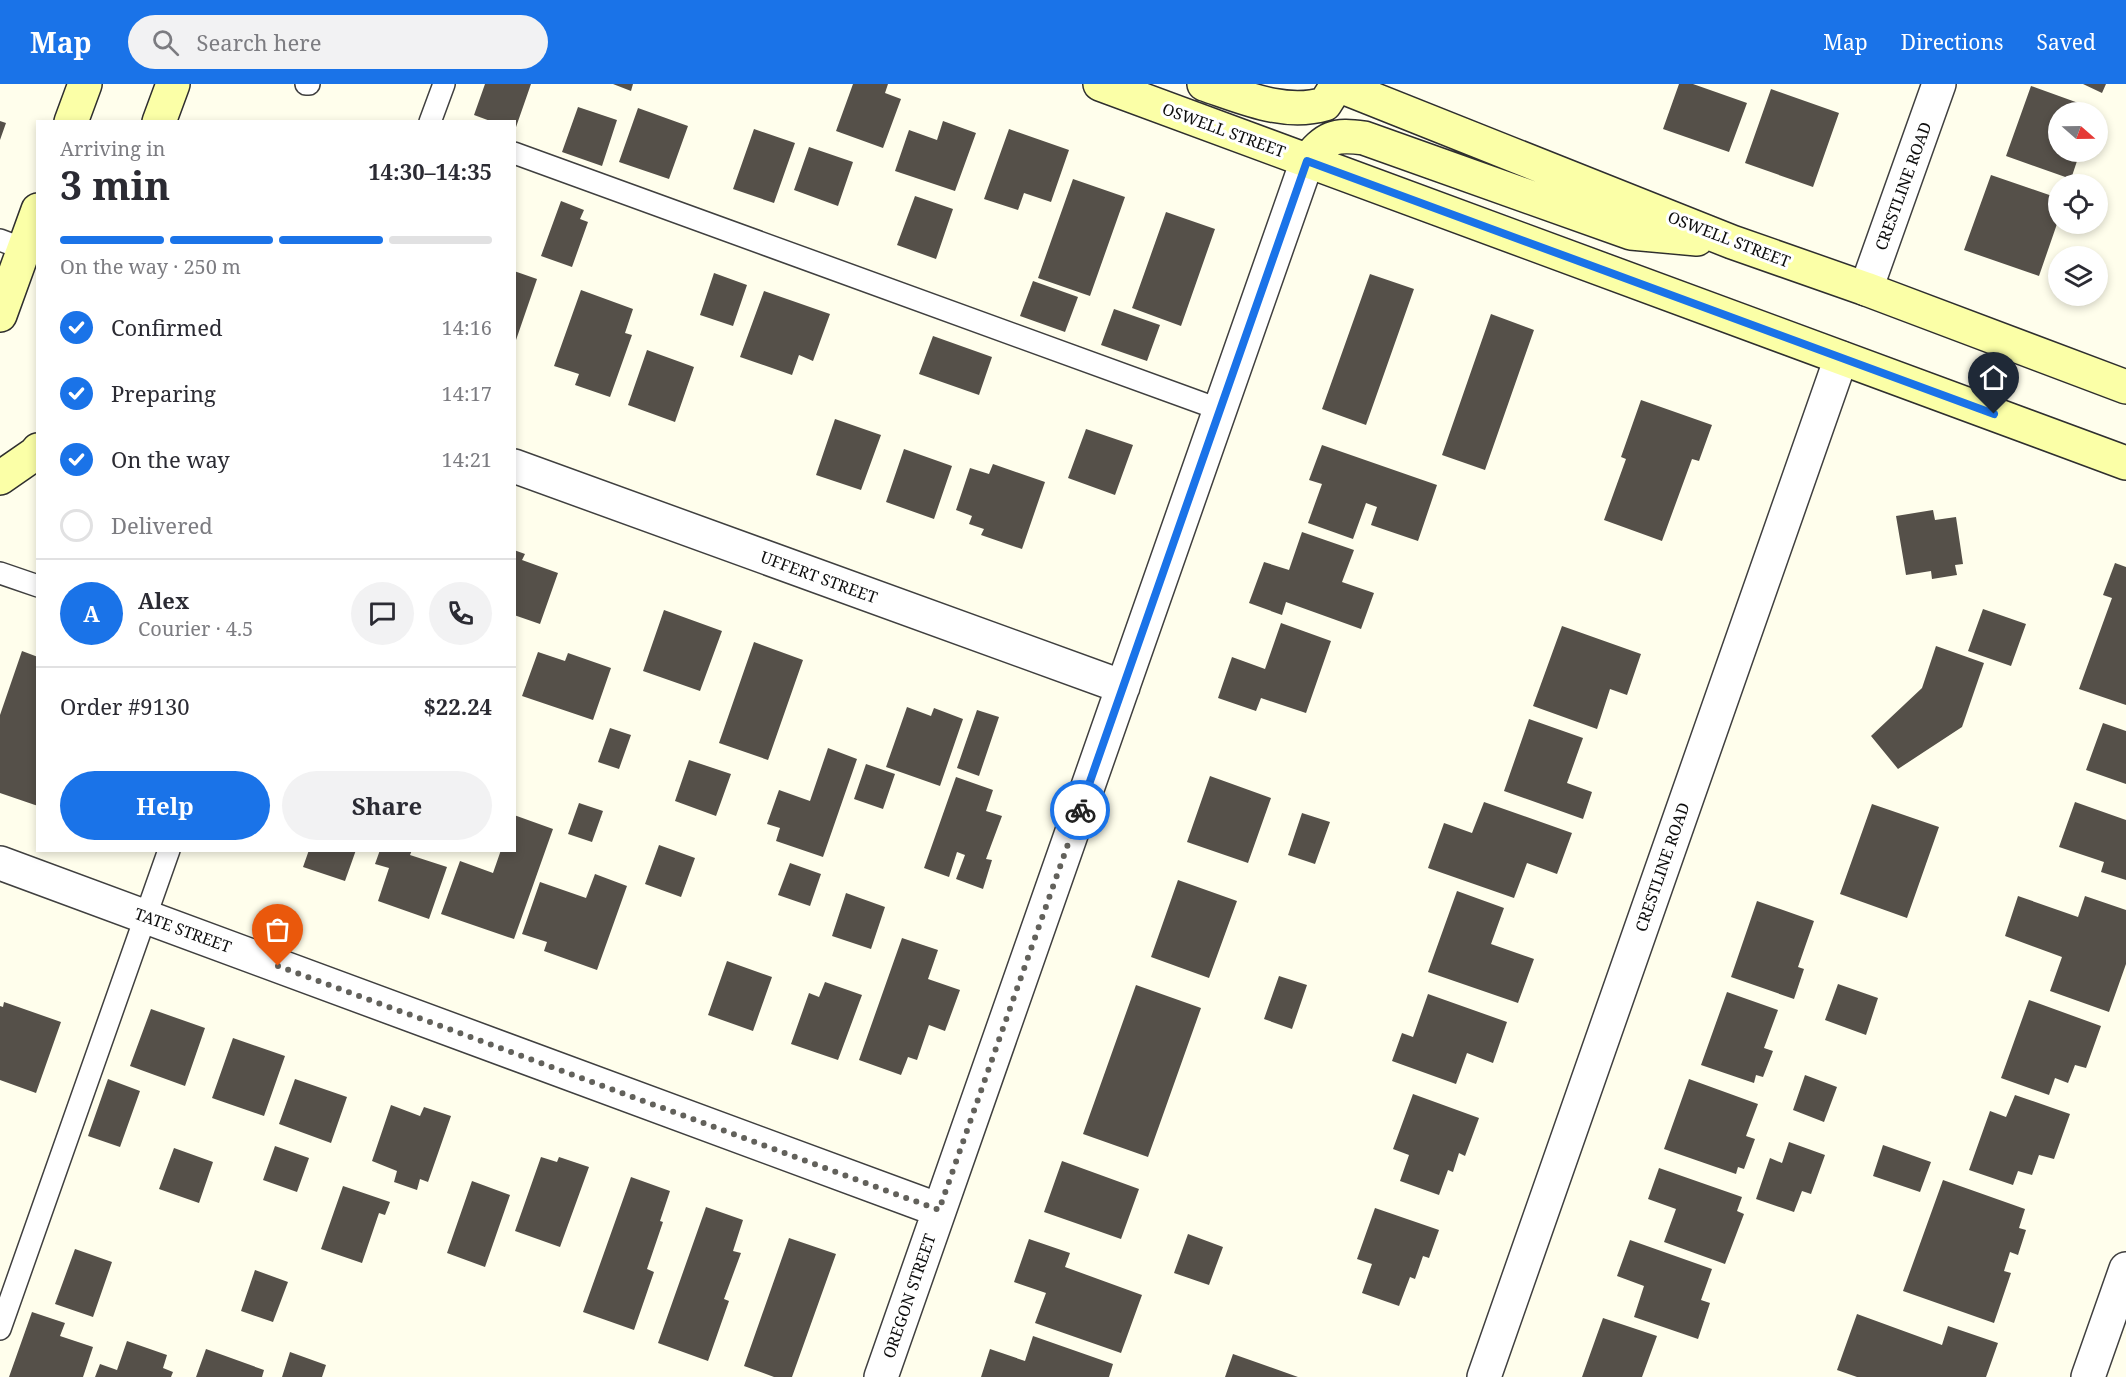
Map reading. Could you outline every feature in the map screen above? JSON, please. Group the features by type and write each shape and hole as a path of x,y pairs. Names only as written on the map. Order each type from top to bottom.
{"main road":[{"path":"72,120 86,84"},
{"path":"160,120 173,84"},
{"name":"OSWELL STREET","path":"1100,84 2126,463"},
{"path":"1204,84 1247,99 1290,109 1312,108 1325,104 1336,84"},
{"name":"OSWELL STREET","path":"1336,84 1732,242 1866,289 2126,387"},
{"path":"1307,161 1332,137 1346,135 1364,138 1631,233 1732,242"},
{"path":"0,315 12,245 36,213"},
{"path":"0,478 36,453"}],"street":[{"name":"CRESTLINE ROAD","path":"1866,289 1940,84"},
{"name":"OREGON STREET","path":"881,1377 1307,161"},
{"name":"CRESTLINE ROAD","path":"1484,1377 1841,358"},
{"name":"UFFERT STREET","path":"516,467 1124,687"},
{"name":"TATE STREET","path":"0,863 939,1210"},
{"path":"2088,1377 2126,1269"}],"lane":[{"path":"431,120 444,84"},
{"path":"516,154 1221,410"},
{"path":"0,573 36,585"},
{"path":"0,1329 168,852"}],"building":[{"path":"485,84 531,84 516,127 516,120 488,120 474,115"},
{"path":"613,84 633,84 631,91"},
{"path":"853,84 888,84 885,93 901,99 883,148 836,131"},
{"path":"1679,84 1693,84 1747,103 1729,152 1663,129"},
{"path":"2083,84 2106,84 2102,93"},
{"path":"2031,86 2076,102 2048,102 2048,162 2077,162 2073,174 2057,174 2006,156"},
{"path":"1771,89 1839,113 1813,187 1745,163"},
{"path":"578,107 617,120 602,166 562,152"},
{"path":"638,108 688,126 669,179 619,162"},
{"path":"0,121 6,123 0,140"},
{"path":"943,121 976,133 955,191 895,171 909,130 937,140"},
{"path":"754,129 795,143 774,203 733,189"},
{"path":"1009,129 1069,150 1051,202 1024,193 1018,210 984,199"},
{"path":"809,147 853,162 838,206 794,190"},
{"path":"1991,175 2048,195 2048,234 2054,234 2039,276 1964,250"},
{"path":"1073,179 1125,197 1090,296 1038,278"},
{"path":"915,196 953,209 936,259 897,245"},
{"path":"561,201 584,210 580,219 588,222 572,267 541,256"},
{"path":"1166,212 1215,229 1181,326 1132,308"},
{"path":"516,272 537,279 516,340"},
{"path":"714,273 747,285 733,326 700,315"},
{"path":"1370,274 1414,289 1366,425 1322,409"},
{"path":"1033,281 1078,297 1065,332 1020,316"},
{"path":"581,290 633,309 625,333 632,335 610,397 575,385 579,374 554,366"},
{"path":"764,291 830,314 813,361 799,355 792,375 740,357"},
{"path":"1114,309 1160,325 1147,361 1101,345"},
{"path":"1491,314 1534,330 1485,470 1442,455"},
{"path":"933,336 992,357 979,395 919,374"},
{"path":"647,350 694,367 675,422 628,405"},
{"path":"1641,400 1712,425 1699,461 1692,459 1662,541 1604,520 1626,459 1621,457"},
{"path":"835,419 881,435 861,490 816,475"},
{"path":"1086,429 1133,445 1115,495 1068,478"},
{"path":"1322,445 1437,485 1418,541 1371,525 1377,507 1366,503 1353,539 1308,523 1322,484 1309,480"},
{"path":"904,449 952,466 934,519 886,502"},
{"path":"993,464 1045,482 1022,549 981,535 984,529 969,524 972,516 956,510 970,468 989,474"},
{"path":"1933,510 1935,520 1956,517 1963,564 1955,565 1957,575 1932,579 1931,571 1906,575 1896,516"},
{"path":"1302,532 1354,550 1342,582 1374,593 1361,629 1286,602 1282,615 1249,603 1264,562 1289,570"},
{"path":"516,551 525,554 522,560 558,573 540,624 516,616"},
{"path":"2115,563 2126,567 2126,705 2079,689 2112,598 2103,595"},
{"path":"1983,609 2026,624 2011,666 1968,651"},
{"path":"664,610 722,631 700,691 643,671"},
{"path":"1281,623 1331,641 1306,713 1261,698 1256,711 1218,698 1232,657 1265,669"},
{"path":"1562,626 1641,654 1627,695 1610,689 1597,729 1533,706"},
{"path":"754,642 803,660 768,760 719,743"},
{"path":"1936,646 1984,663 1962,727 1898,769 1871,736 1922,688"},
{"path":"22,651 36,656 36,805 0,793 0,715"},
{"path":"538,652 565,661 568,653 611,668 593,720 522,696"},
{"path":"907,707 931,716 934,708 963,719 940,786 886,767"},
{"path":"977,710 999,717 979,776 957,768"},
{"path":"1529,719 1583,738 1567,783 1592,792 1583,819 1504,791"},
{"path":"2103,723 2126,731 2126,784 2086,770"},
{"path":"610,728 631,735 619,769 598,762"},
{"path":"828,748 857,759 823,857 776,841 780,828 767,824 779,790 810,801"},
{"path":"689,760 731,774 716,816 675,801"},
{"path":"866,764 895,774 883,809 854,799"},
{"path":"1210,776 1271,798 1248,863 1187,842"},
{"path":"956,777 993,790 986,811 1002,816 986,859 992,860 983,889 956,879 965,855 957,852 949,877 924,868"},
{"path":"1484,802 1572,833 1557,874 1527,863 1514,898 1428,868 1444,823 1472,833"},
{"path":"2075,802 2126,820 2126,880 2101,872 2104,862 2059,847"},
{"path":"579,803 603,811 592,842 568,834"},
{"path":"1872,804 1939,827 1907,918 1840,894"},
{"path":"1302,813 1330,822 1315,864 1288,855"},
{"path":"516,816 553,829 514,939 441,914 460,861 493,873 500,852 516,852"},
{"path":"659,845 695,858 681,897 645,884"},
{"path":"308,852 355,852 345,881 303,867"},
{"path":"379,852 411,852 410,855 447,867 429,919 378,901 389,868 375,864"},
{"path":"790,863 821,874 810,906 778,895"},
{"path":"595,874 627,886 597,970 544,951 547,942 522,934 540,882 586,898"},
{"path":"1178,880 1237,901 1209,978 1151,957"},
{"path":"1457,891 1504,908 1491,944 1534,959 1518,1003 1428,972"},
{"path":"846,893 885,907 871,949 832,936"},
{"path":"2018,896 2078,917 2085,896 2126,910 2126,964 2109,1012 2050,991 2062,957 2005,936"},
{"path":"1757,901 1814,921 1798,967 1804,969 1794,999 1731,977"},
{"path":"902,938 938,950 928,979 960,990 945,1031 929,1025 917,1060 908,1057 901,1075 859,1060"},
{"path":"727,961 772,977 753,1031 708,1015"},
{"path":"1279,976 1307,985 1292,1029 1264,1019"},
{"path":"825,982 862,995 838,1060 791,1044 809,993 819,997"},
{"path":"1838,984 1878,998 1866,1035 1825,1020"},
{"path":"1136,985 1201,1008 1148,1157 1083,1134"},
{"path":"1727,992 1778,1010 1764,1048 1773,1051 1763,1077 1756,1075 1754,1083 1701,1065"},
{"path":"1428,994 1507,1022 1493,1063 1467,1053 1456,1084 1392,1061 1402,1033 1413,1037"},
{"path":"2029,1000 2101,1026 2086,1068 2075,1065 2068,1083 2055,1078 2049,1095 2001,1078"},
{"path":"4,1002 61,1022 36,1093 0,1080 0,1006 3,1007"},
{"path":"151,1009 205,1028 185,1086 130,1066"},
{"path":"233,1038 285,1056 264,1116 212,1098"},
{"path":"1805,1075 1837,1087 1824,1122 1793,1110"},
{"path":"108,1079 140,1091 120,1147 88,1136"},
{"path":"295,1079 347,1097 331,1143 279,1124"},
{"path":"1689,1079 1758,1104 1746,1136 1755,1139 1744,1169 1738,1167 1736,1174 1664,1149"},
{"path":"1413,1094 1479,1118 1465,1156 1459,1153 1453,1172 1448,1170 1439,1195 1400,1181 1409,1155 1393,1149"},
{"path":"2015,1095 2070,1114 2054,1159 2039,1155 2032,1175 2018,1171 2013,1185 1969,1170 1990,1111 2006,1117"},
{"path":"391,1105 420,1116 424,1107 451,1116 428,1182 420,1179 417,1190 394,1182 397,1171 372,1161"},
{"path":"1789,1142 1825,1155 1811,1194 1802,1191 1794,1212 1756,1199 1770,1158 1782,1163"},
{"path":"1883,1145 1931,1162 1920,1192 1873,1176"},
{"path":"275,1146 309,1158 297,1192 263,1180"},
{"path":"174,1148 213,1162 199,1203 159,1189"},
{"path":"541,1157 557,1162 559,1157 589,1167 560,1247 515,1231"},
{"path":"1062,1161 1139,1189 1121,1239 1044,1212"},
{"path":"1659,1168 1742,1197 1737,1211 1744,1214 1725,1264 1664,1242 1676,1209 1648,1199"},
{"path":"631,1177 670,1191 660,1221 663,1222 647,1269 654,1272 634,1330 583,1312"},
{"path":"1943,1180 2025,1209 2019,1228 2026,1230 2018,1255 2010,1252 2004,1271 2011,1273 1994,1323 1903,1291"},
{"path":"472,1181 510,1195 485,1267 447,1253"},
{"path":"343,1186 390,1202 385,1215 379,1213 362,1263 321,1249"},
{"path":"706,1207 743,1220 733,1251 741,1253 724,1299 729,1301 708,1361 658,1343"},
{"path":"1375,1208 1439,1230 1429,1258 1423,1256 1415,1279 1410,1277 1399,1306 1362,1293 1372,1264 1357,1259"},
{"path":"1188,1234 1223,1247 1209,1285 1174,1273"},
{"path":"789,1238 836,1254 792,1377 774,1377 744,1366"},
{"path":"1029,1239 1070,1253 1065,1267 1142,1295 1121,1353 1035,1323 1046,1293 1014,1282"},
{"path":"1630,1240 1712,1269 1701,1300 1710,1303 1698,1339 1634,1317 1644,1286 1617,1276"},
{"path":"75,1249 112,1262 93,1317 55,1304"},
{"path":"255,1270 288,1282 273,1322 241,1311"},
{"path":"32,1312 65,1323 60,1336 93,1347 83,1377 9,1377"},
{"path":"1857,1314 1942,1345 1948,1326 1998,1343 1986,1377 1857,1377 1837,1370"},
{"path":"1603,1318 1657,1336 1642,1377 1582,1377"},
{"path":"1033,1336 1113,1364 1109,1377 981,1377 990,1349 1025,1361"},
{"path":"127,1341 167,1355 163,1368 173,1372 171,1377 95,1377 100,1364 117,1370"},
{"path":"206,1349 264,1370 262,1377 196,1377"},
{"path":"290,1352 326,1365 322,1377 282,1377"},
{"path":"1233,1354 1298,1377 1225,1377"}],"way so far":[{"path":"278,966 939,1210 1080,810"}],"route":[{"path":"1080,810 1307,161 1994,414"}]}
